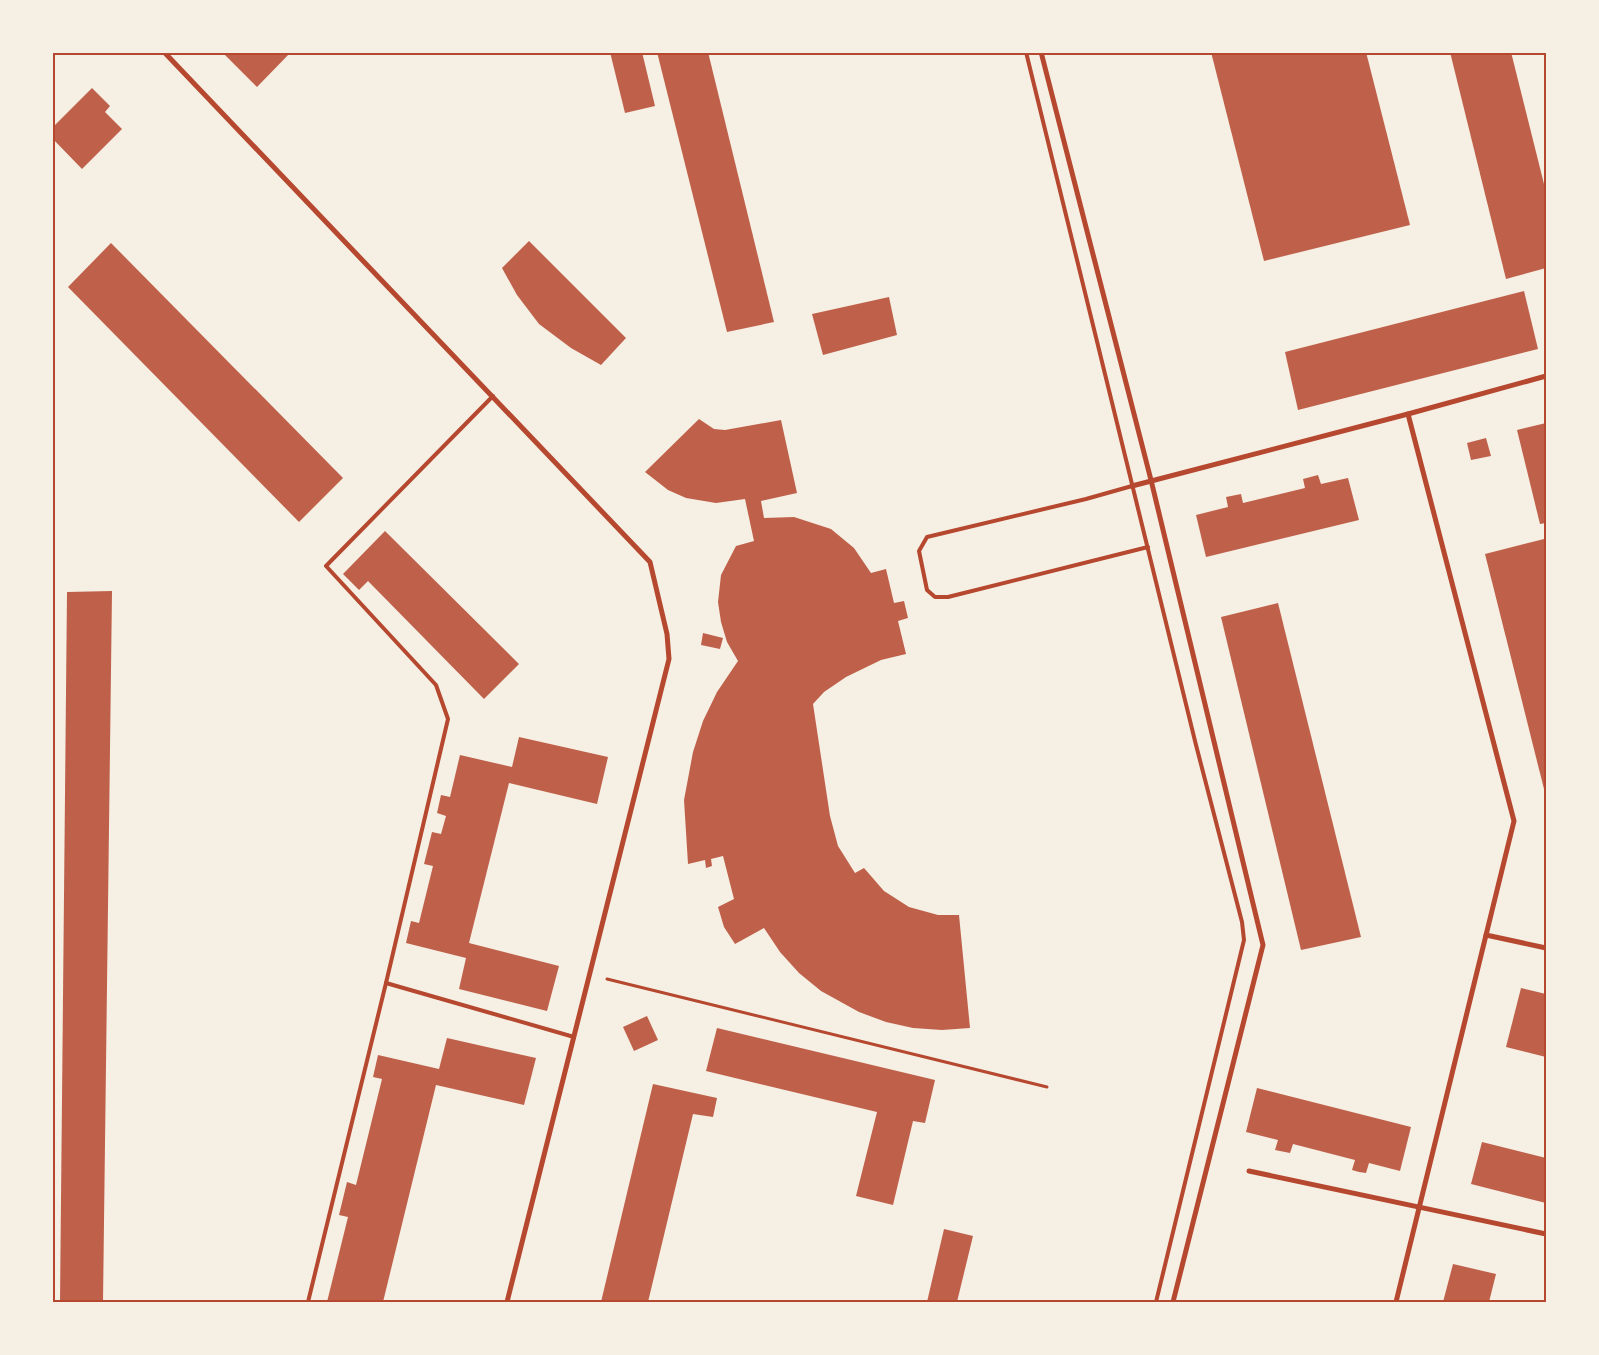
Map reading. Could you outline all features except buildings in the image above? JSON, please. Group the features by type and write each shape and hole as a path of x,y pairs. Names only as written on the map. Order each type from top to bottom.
{"street":[{"path":"164,52 650,562 667,634 669,659 507,1302"},
{"path":"1041,52 1151,480 1263,945 1173,1302"},
{"path":"1132,486 1546,376"},
{"path":"1396,1302 1514,821 1408,414"},
{"path":"1486,935 1546,948"},
{"path":"1249,1171 1546,1234"}],"lane":[{"path":"1026,52 1132,486 1242,922 1244,940 1156,1302"},
{"path":"308,1302 448,719 436,685 326,566 492,396"},
{"path":"1132,486 1086,499 927,537 919,551 927,590 935,597 948,597 1148,547"},
{"path":"386,983 574,1037"}],"path":[{"path":"590,975 1047,1087"}]}
